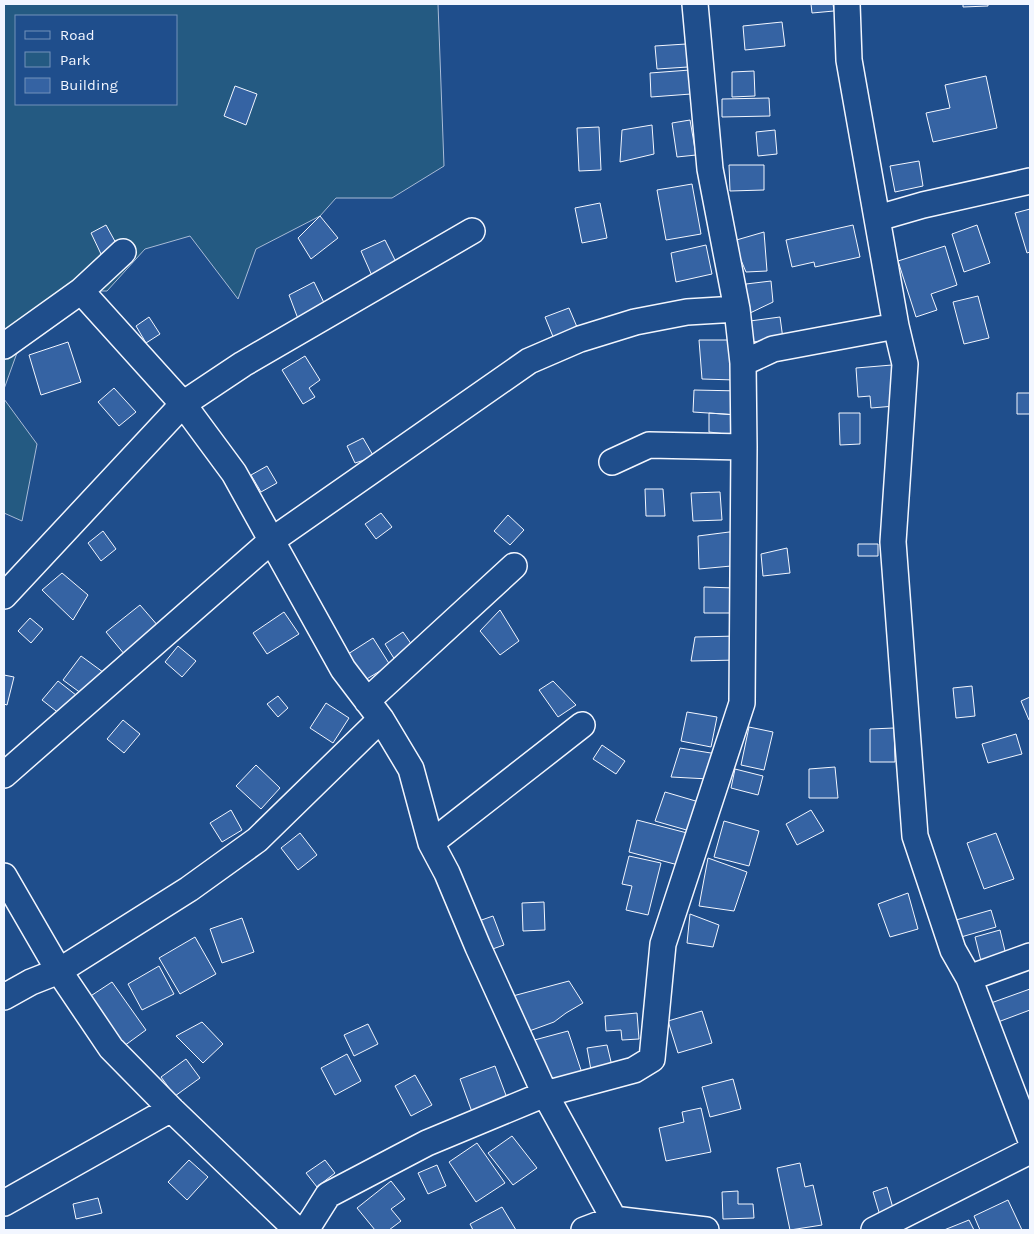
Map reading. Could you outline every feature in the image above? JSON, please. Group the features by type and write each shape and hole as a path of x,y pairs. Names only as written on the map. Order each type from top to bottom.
{"street":[{"path":"306,1230 328,1195 427,1143 546,1094 634,1070 652,1059 663,944 742,703 743,363 737,308 710,169 695,4"},
{"path":"847,4 849,60 896,326 905,364 893,542 914,836 952,950 969,978 1030,1138"},
{"path":"878,218 923,205 1030,181"},
{"path":"4,596 183,404 243,364 472,231"},
{"path":"4,346 81,291 123,252"},
{"path":"81,291 183,404 234,473 343,669 374,710 411,769 431,843 447,873 478,947 546,1094 617,1224"},
{"path":"4,774 271,541 530,361 580,339 635,322 687,312 737,308"},
{"path":"743,363 773,350 896,326"},
{"path":"612,462 649,445 744,447"},
{"path":"4,997 31,982 59,971 189,889 257,840 374,710 514,566"},
{"path":"431,843 582,725"},
{"path":"4,876 59,971 111,1048 171,1109 297,1230"},
{"path":"969,978 1030,956"},
{"path":"4,1203 171,1109"},
{"path":"874,1230 1030,1151"},
{"path":"584,1230 617,1224 706,1230"}],"green space":[{"path":"4,4 438,4 444,166 392,198 336,198 320,216 256,249 238,299 190,236 145,249 107,291 62,291 32,311 4,389"},
{"path":"4,399 37,444 22,521 4,513"}],"building":[{"path":"811,4 833,4 834,11 812,13"},
{"path":"963,4 988,4 988,6 963,7"},
{"path":"782,22 785,46 745,50 743,26"},
{"path":"686,44 688,67 657,69 655,46"},
{"path":"690,70 691,94 651,97 650,73"},
{"path":"754,71 755,96 732,97 732,72"},
{"path":"986,76 997,128 933,142 926,113 950,108 945,85"},
{"path":"235,86 257,94 246,125 224,116"},
{"path":"769,98 770,116 722,117 722,99"},
{"path":"690,120 696,155 677,157 672,123"},
{"path":"652,125 654,154 620,162 622,130"},
{"path":"599,127 601,170 579,171 577,128"},
{"path":"775,130 777,154 758,156 756,132"},
{"path":"919,161 923,186 895,192 890,166"},
{"path":"729,165 764,165 764,190 730,191"},
{"path":"692,184 701,234 666,240 657,190"},
{"path":"600,203 607,238 582,243 575,208"},
{"path":"1030,209 1030,252 1027,253 1015,213"},
{"path":"320,216 338,238 311,259 298,238"},
{"path":"106,225 117,245 101,254 91,233"},
{"path":"853,225 860,257 815,267 814,262 792,267 786,240"},
{"path":"977,225 990,263 964,272 952,234"},
{"path":"764,232 767,271 746,272 733,241"},
{"path":"385,240 396,262 373,278 361,251"},
{"path":"706,245 712,274 676,282 671,253"},
{"path":"945,246 957,285 931,294 937,310 916,317 898,261"},
{"path":"771,281 773,302 748,314 746,284"},
{"path":"314,282 328,311 300,324 289,295"},
{"path":"978,296 989,338 964,344 953,302"},
{"path":"569,308 580,334 556,344 545,317"},
{"path":"149,317 160,334 146,343 136,326"},
{"path":"780,317 783,339 752,342 750,321"},
{"path":"699,340 737,340 735,380 702,379"},
{"path":"68,342 81,382 41,395 29,355"},
{"path":"305,356 320,380 309,388 315,397 303,404 282,370"},
{"path":"892,365 895,406 871,408 870,396 858,397 856,368"},
{"path":"114,388 136,412 119,426 98,402"},
{"path":"694,390 741,391 738,415 693,412"},
{"path":"1017,393 1030,393 1030,414 1017,414"},
{"path":"709,413 738,415 734,435 709,432"},
{"path":"839,413 860,413 860,444 840,445"},
{"path":"363,438 374,457 355,463 347,446"},
{"path":"267,466 277,483 261,492 251,475"},
{"path":"645,489 663,489 665,516 646,516"},
{"path":"720,492 722,520 693,521 691,493"},
{"path":"381,513 392,527 376,539 365,524"},
{"path":"508,515 524,530 510,545 494,531"},
{"path":"103,531 116,549 101,561 88,543"},
{"path":"737,531 742,565 699,569 698,536"},
{"path":"858,544 878,544 878,556 858,556"},
{"path":"787,548 790,573 763,576 761,554"},
{"path":"62,573 88,595 73,620 42,590"},
{"path":"704,587 735,588 734,613 704,613"},
{"path":"140,605 159,627 125,655 106,632"},
{"path":"500,610 519,641 500,655 480,631"},
{"path":"284,612 299,634 267,654 253,633"},
{"path":"30,618 43,629 31,643 18,631"},
{"path":"403,632 414,648 395,660 385,644"},
{"path":"738,636 738,660 691,661 695,637"},
{"path":"373,638 390,665 365,680 348,654"},
{"path":"178,646 196,661 182,677 165,662"},
{"path":"81,656 107,675 89,699 63,680"},
{"path":"4,675 14,677 7,705 4,704"},
{"path":"58,681 81,699 65,718 42,700"},
{"path":"553,681 576,705 558,717 539,690"},
{"path":"972,686 975,716 956,718 953,688"},
{"path":"278,696 288,708 278,717 267,704"},
{"path":"1030,697 1030,719 1029,720 1021,701"},
{"path":"326,703 349,718 333,743 310,728"},
{"path":"687,712 717,717 711,747 681,741"},
{"path":"123,720 140,734 124,753 107,739"},
{"path":"749,727 773,732 764,770 741,765"},
{"path":"894,728 895,762 870,762 870,729"},
{"path":"1016,734 1022,754 988,763 982,744"},
{"path":"602,745 625,761 616,774 593,759"},
{"path":"680,748 717,754 709,779 671,777"},
{"path":"256,765 280,788 261,809 236,786"},
{"path":"835,767 838,798 809,798 809,769"},
{"path":"735,769 763,776 758,795 731,788"},
{"path":"665,792 699,802 690,831 655,821"},
{"path":"231,810 242,830 222,842 210,823"},
{"path":"811,810 824,831 797,845 786,824"},
{"path":"637,820 691,834 682,866 629,852"},
{"path":"724,821 759,831 749,866 714,857"},
{"path":"300,833 317,855 298,870 281,848"},
{"path":"996,833 1014,879 984,889 967,843"},
{"path":"629,856 661,863 648,915 626,910 632,886 622,884"},
{"path":"708,858 747,872 734,911 699,906"},
{"path":"908,893 918,929 890,937 878,904"},
{"path":"544,902 545,930 523,931 522,903"},
{"path":"991,910 996,927 961,937 956,920"},
{"path":"690,914 719,925 713,947 687,943"},
{"path":"493,916 504,945 484,952 473,923"},
{"path":"242,918 254,952 222,963 210,929"},
{"path":"1000,930 1006,955 981,961 975,937"},
{"path":"195,937 216,974 180,994 159,958"},
{"path":"159,966 174,994 142,1010 128,984"},
{"path":"569,981 583,1003 554,1022 521,1034 509,997"},
{"path":"112,982 146,1030 124,1046 86,999"},
{"path":"1030,989 1030,1010 998,1022 991,1003"},
{"path":"702,1011 712,1043 678,1053 668,1021"},
{"path":"637,1013 639,1039 622,1040 621,1030 606,1031 605,1016"},
{"path":"202,1022 223,1044 203,1063 176,1036"},
{"path":"368,1024 378,1044 354,1056 344,1035"},
{"path":"568,1031 582,1073 541,1083 527,1042"},
{"path":"607,1045 612,1066 591,1070 587,1048"},
{"path":"347,1054 361,1081 335,1095 321,1068"},
{"path":"186,1059 200,1078 175,1096 161,1077"},
{"path":"495,1066 507,1098 472,1112 460,1079"},
{"path":"415,1075 432,1105 411,1116 395,1086"},
{"path":"733,1079 741,1109 710,1117 702,1087"},
{"path":"701,1108 711,1152 666,1161 659,1128 684,1122 682,1112"},
{"path":"512,1136 537,1168 513,1185 488,1153"},
{"path":"477,1143 505,1183 476,1202 449,1162"},
{"path":"189,1160 208,1177 187,1200 168,1182"},
{"path":"325,1160 335,1173 317,1187 306,1173"},
{"path":"800,1163 805,1187 813,1185 822,1225 790,1230 777,1168"},
{"path":"437,1165 446,1186 428,1194 418,1173"},
{"path":"391,1181 405,1199 391,1209 401,1221 389,1230 375,1230 357,1208"},
{"path":"887,1187 895,1215 881,1219 873,1192"},
{"path":"738,1191 738,1204 753,1204 754,1218 723,1219 722,1192"},
{"path":"98,1198 102,1213 76,1219 73,1204"},
{"path":"1008,1200 1022,1230 980,1230 974,1216"},
{"path":"502,1207 516,1230 473,1230 470,1224"},
{"path":"969,1220 974,1230 944,1230"}]}
